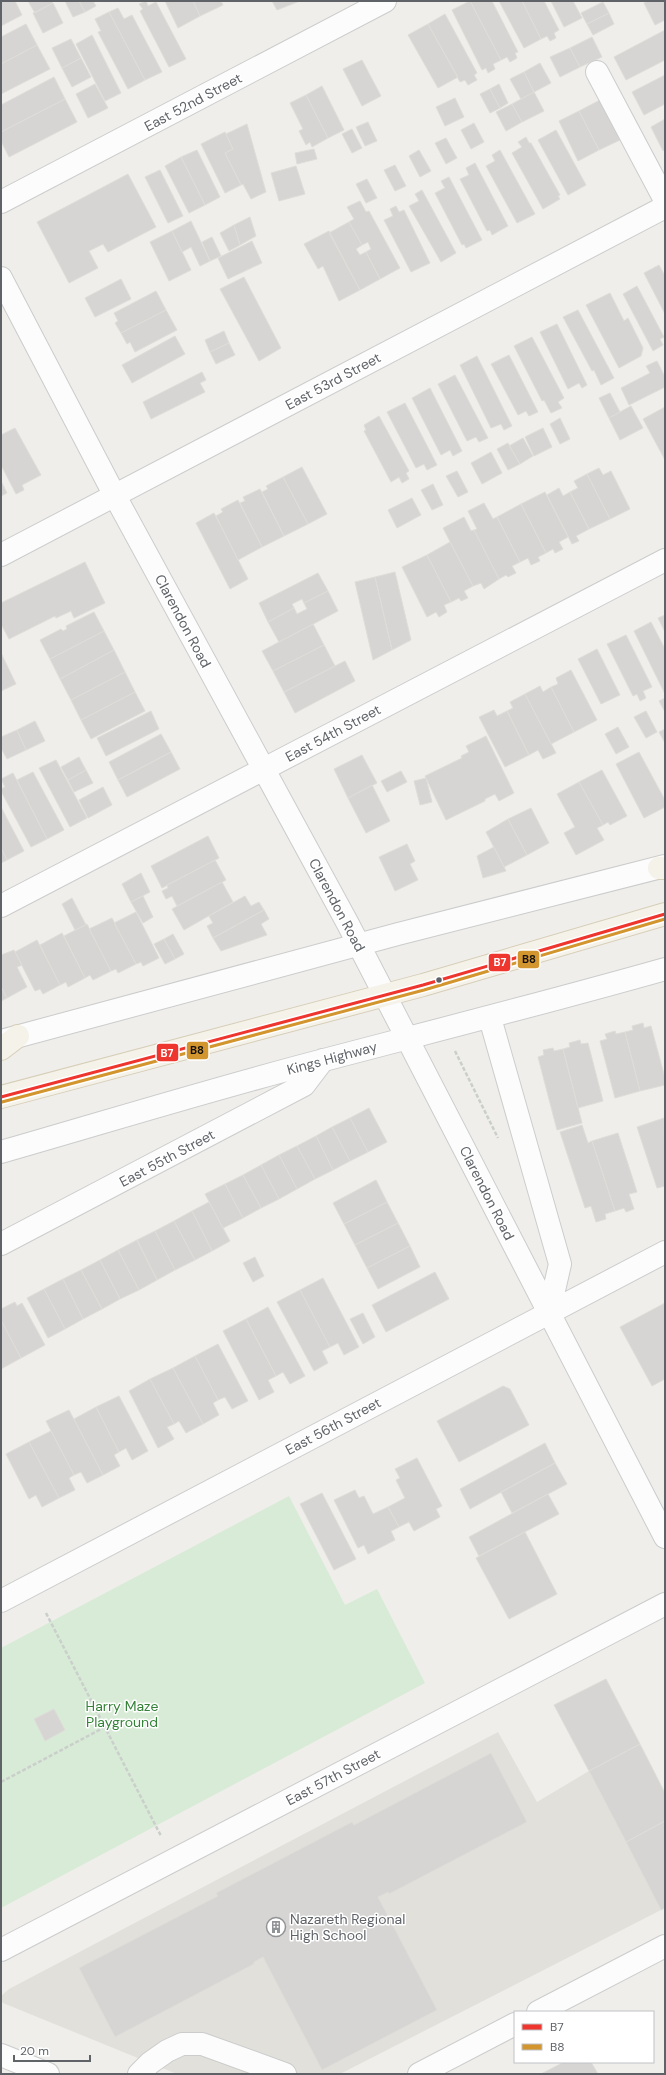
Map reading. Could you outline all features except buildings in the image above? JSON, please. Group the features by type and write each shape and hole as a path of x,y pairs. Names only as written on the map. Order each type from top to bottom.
{"main road":[{"path":"1,1097 384,995 665,914"},
{"path":"1,1049 10,1038"}],"street":[{"name":"East 52nd Street","path":"1,202 385,1"},
{"path":"597,72 665,200"},
{"name":"East 53rd Street","path":"1,555 665,207"},
{"name":"Clarendon Road","path":"1,278 115,496 359,945 665,1537"},
{"name":"East 54th Street","path":"1,906 665,560"},
{"path":"10,1038 359,945 663,867"},
{"name":"Kings Highway","path":"1,1152 323,1060 490,1018 665,969"},
{"path":"490,1018 560,1264 549,1312"},
{"name":"East 55th Street","path":"1,1244 304,1085 323,1060"},
{"name":"East 56th Street","path":"1,1602 665,1252"},
{"name":"East 57th Street","path":"1,1950 665,1604"},
{"path":"540,2011 665,1946"},
{"path":"419,2074 514,2025"},
{"path":"140,2074 150,2063 167,2051 182,2044 202,2044 285,2074"},
{"path":"1,2055 48,2074"}],"path":[{"path":"46,1613 161,1836"},
{"path":"1,1782 105,1727"}],"shaded area":[{"name":"Nazareth Regional High School","path":"498,1732 537,1802 589,1771 661,1910 340,2074 177,2074 3,2003 1,1996 9,1989"}],"green space":[{"name":"Harry Maze Playground","path":"289,1496 345,1605 377,1589 425,1683 1,1908 1,1648"}],"transit line":[{"name":"B7","path":"1,1097 423,985 665,914"},
{"name":"B8","path":"2,1102 424,990 665,919"}],"place":[{"name":"Nazareth Regional High School","path":"276,1927"}]}
